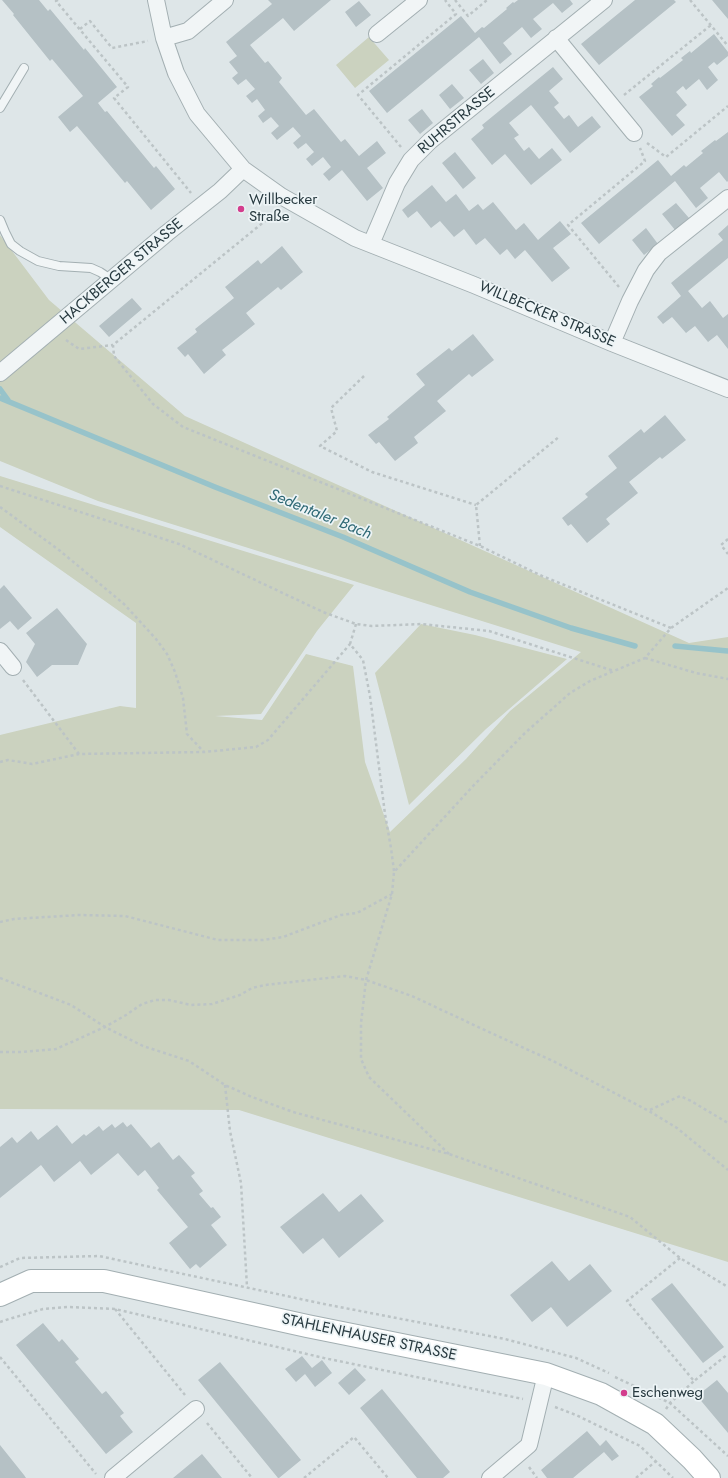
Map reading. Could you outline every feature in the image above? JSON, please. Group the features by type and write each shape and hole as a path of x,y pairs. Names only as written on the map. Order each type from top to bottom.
{"street":[{"name":"WILLBECKER STRASSE","path":"156,0 164,38 176,73 197,114 243,170 289,201 355,238 728,389"},
{"path":"164,38 188,30 226,0"},
{"path":"378,34 419,0"},
{"name":"RUHRSTRASSE","path":"371,244 397,182 411,160 430,141 604,0"},
{"path":"556,38 634,132"},
{"name":"HACKBERGER STRASSE","path":"0,373 243,170"},
{"path":"612,343 630,301 646,270 660,253 728,198"},
{"path":"0,651 13,667"},
{"name":"STAHLENHAUSER STRASSE","path":"0,1294 31,1281 104,1281 244,1312 546,1374 601,1394 655,1424 692,1459 709,1478"},
{"path":"490,1478 529,1445 546,1374"},
{"path":"113,1478 196,1409"}],"lane":[{"path":"0,108 24,68"},
{"path":"0,220 11,244 38,261 58,266 91,268 112,280"}],"path":[{"path":"58,0 56,1 128,87 114,98 201,206"},
{"path":"411,160 358,95 456,14 445,0"},
{"path":"455,0 468,16 487,0"},
{"path":"690,0 728,46"},
{"path":"80,29 90,21 112,48 164,38"},
{"path":"612,105 711,25"},
{"path":"634,132 666,157 728,106"},
{"path":"630,301 568,225 645,161 634,132"},
{"path":"46,335 79,349 113,345 289,201"},
{"path":"113,345 114,356 153,404 183,427 480,546 542,576 671,628"},
{"path":"364,376 331,408 337,431 320,446 372,472 476,505"},
{"path":"476,505 560,436"},
{"path":"0,486 179,544 323,612 356,624 372,626 422,624 489,631 615,671"},
{"path":"476,505 480,546"},
{"path":"0,507 59,550 124,604 156,639 167,654 175,672 183,698 187,734 204,752"},
{"path":"728,539 721,545 728,554"},
{"path":"394,872 525,732 570,693 590,681 645,658 671,628 728,588"},
{"path":"0,762 8,760 32,764 79,754 204,752 256,746 268,740 350,644 356,624"},
{"path":"350,644 363,660 366,674 394,872 392,894 366,980 361,1023 361,1059 369,1077 449,1154"},
{"path":"645,658 696,673 728,679"},
{"path":"13,667 79,754"},
{"path":"0,922 14,919 80,915 124,916 218,940 263,940 283,937 341,915 357,913 392,894"},
{"path":"0,1052 56,1049 104,1027 142,1004 155,1000 169,1000 192,1005 212,1004 236,997 252,988 265,985 346,976 366,980 412,996 555,1062 649,1111 677,1128 728,1170"},
{"path":"0,978 71,1004 104,1027 143,1046 188,1061 225,1085 293,1112 449,1154 630,1217 680,1258 728,1286"},
{"path":"225,1085 230,1131 241,1183 248,1287 244,1312"},
{"path":"649,1111 680,1096 728,1123"},
{"path":"680,1258 627,1301 694,1381"},
{"path":"0,1322 43,1309 68,1307 115,1309 331,1359 540,1402 576,1415 640,1446 673,1478"},
{"path":"115,1309 252,1478"},
{"path":"670,1403 694,1381 728,1354"},
{"path":"0,1357 100,1478"},
{"path":"304,1478 354,1437 388,1478"},
{"path":"636,1478 656,1461"}],"green space":[{"path":"369,37 389,60 355,88 336,65"},
{"path":"0,235 49,300 185,416 689,643 728,637 728,1262 239,1110 0,1109 0,735 120,706 136,708 136,623 0,527 0,476 354,585 317,631 261,714 215,716 262,720 306,654 353,666 365,762 390,832 466,759 510,711 581,652 98,501 0,461"},
{"path":"421,624 475,635 567,659 486,729 409,805 375,673"}],"building":[{"path":"2,0 39,0 48,11 50,9 84,50 85,48 117,87 98,103 105,112 107,111 154,168 156,166 175,189 151,210 127,181 125,183 77,126 70,132 58,117 83,96 52,59 50,61"},
{"path":"268,0 331,0 294,31 283,18 250,45 265,63 268,61 282,78 279,82 306,115 314,109 341,142 345,139 359,156 377,141 386,153 367,168 383,188 367,201 342,170 329,181 323,174 331,167 323,157 312,166 306,159 314,152 306,143 298,149 293,143 301,136 293,127 277,140 271,133 279,126 271,117 263,123 258,116 265,110 257,99 252,103 246,96 255,89 246,79 238,85 232,78 238,73 229,62 237,56 226,42 272,4"},
{"path":"518,0 570,0 573,4 562,13 553,3 533,19 542,29 531,38 522,27 503,43 512,54 500,64 479,37 387,113 369,91 461,16 475,33 482,27 484,28 507,9 506,8 513,2 514,3"},
{"path":"635,0 674,0 676,2 599,65 581,44"},
{"path":"712,0 728,0 728,19 717,6"},
{"path":"359,1 371,15 356,27 345,12"},
{"path":"714,34 728,52 728,56 717,65 714,62 708,67 718,80 707,90 699,79 686,90 683,86 676,92 687,105 676,115 685,125 672,136 639,97 653,86 651,84 659,77 660,78 683,60 681,58 690,51 691,53"},
{"path":"483,59 494,73 481,84 469,70"},
{"path":"553,67 563,79 549,91 559,103 554,107 564,119 569,115 578,127 592,116 601,127 570,153 531,105 509,123 519,135 514,138 524,151 529,147 539,159 552,148 562,160 531,185 505,154 492,165 471,139 484,128 482,125"},
{"path":"452,84 464,98 450,109 439,95"},
{"path":"422,109 433,123 420,134 408,120"},
{"path":"728,132 728,181 727,182 719,172 700,188 708,198 696,208 675,181 599,244 581,223 658,160 671,176 684,165 686,167 703,153 701,151"},
{"path":"455,152 476,178 463,189 442,163"},
{"path":"432,185 446,202 456,194 469,211 478,204 483,210 493,202 516,230 524,223 538,240 560,221 571,234 553,248 570,268 552,282 525,250 515,259 507,249 500,255 485,238 476,245 464,229 454,237 440,221 431,228 417,211 408,218 402,210"},
{"path":"676,203 689,218 675,230 662,214"},
{"path":"728,225 728,258 688,291 702,308 710,301 723,318 728,314 728,349 717,335 708,342 695,326 686,333 672,317 663,324 657,317 681,296 671,283 723,240 718,234"},
{"path":"646,228 658,244 644,255 632,240"},
{"path":"282,246 303,272 281,290 278,287 246,313 255,324 222,350 226,355 204,374 188,354 185,357 177,348 197,332 195,329 234,298 225,287 258,260 261,264"},
{"path":"132,298 142,309 109,337 99,326"},
{"path":"473,334 494,360 472,377 469,374 437,401 446,411 414,437 418,443 395,461 379,442 376,444 368,435 389,419 387,417 425,385 416,374 449,348 452,351"},
{"path":"665,415 686,440 662,459 660,457 629,482 638,493 606,519 610,524 587,543 571,524 568,526 562,518 588,497 585,494 617,468 608,456 641,429 644,433"},
{"path":"4,585 32,618 18,630 10,621 0,629 0,589"},
{"path":"57,608 87,644 78,665 52,665 37,677 26,662 35,644 26,633"},
{"path":"123,1122 127,1127 131,1124 151,1148 159,1142 173,1160 179,1155 195,1173 191,1176 203,1191 199,1194 221,1217 211,1225 227,1245 200,1268 196,1264 190,1269 169,1243 188,1227 157,1190 159,1188 145,1170 138,1176 118,1153 91,1175 80,1161 54,1182 41,1165 0,1198 0,1147 12,1137 17,1143 31,1131 38,1140 57,1125 72,1144 84,1134 86,1136 99,1126 103,1131 112,1124 115,1128"},
{"path":"323,1193 339,1212 361,1194 384,1221 339,1258 323,1238 303,1254 280,1227"},
{"path":"552,1261 569,1281 590,1264 612,1291 567,1327 551,1307 532,1322 510,1295"},
{"path":"672,1283 724,1347 703,1363 651,1299"},
{"path":"43,1323 59,1342 62,1339 79,1359 75,1362 102,1394 106,1391 124,1413 120,1416 133,1432 106,1454 16,1345"},
{"path":"302,1356 312,1368 322,1360 332,1373 315,1387 305,1374 296,1382 285,1369"},
{"path":"220,1362 301,1460 279,1478 198,1380"},
{"path":"355,1368 366,1380 349,1395 338,1383"},
{"path":"717,1380 728,1393 728,1433 697,1396"},
{"path":"382,1389 450,1472 443,1478 417,1478 360,1408"},
{"path":"587,1431 600,1446 606,1440 619,1456 612,1461 604,1452 573,1478 547,1478 541,1470"},
{"path":"0,1445 24,1475 26,1478 0,1478"},
{"path":"202,1454 222,1478 173,1478"}],"waterway":[{"path":"0,389 8,400"},
{"name":"Sedentaler Bach","path":"0,398 215,487 343,537 470,592 571,628 635,646"},
{"name":"Sedentaler Bach","path":"675,646 728,651"}],"place":[{"name":"Willbecker Straße","path":"241,209"},
{"name":"Eschenweg","path":"624,1393"}]}
